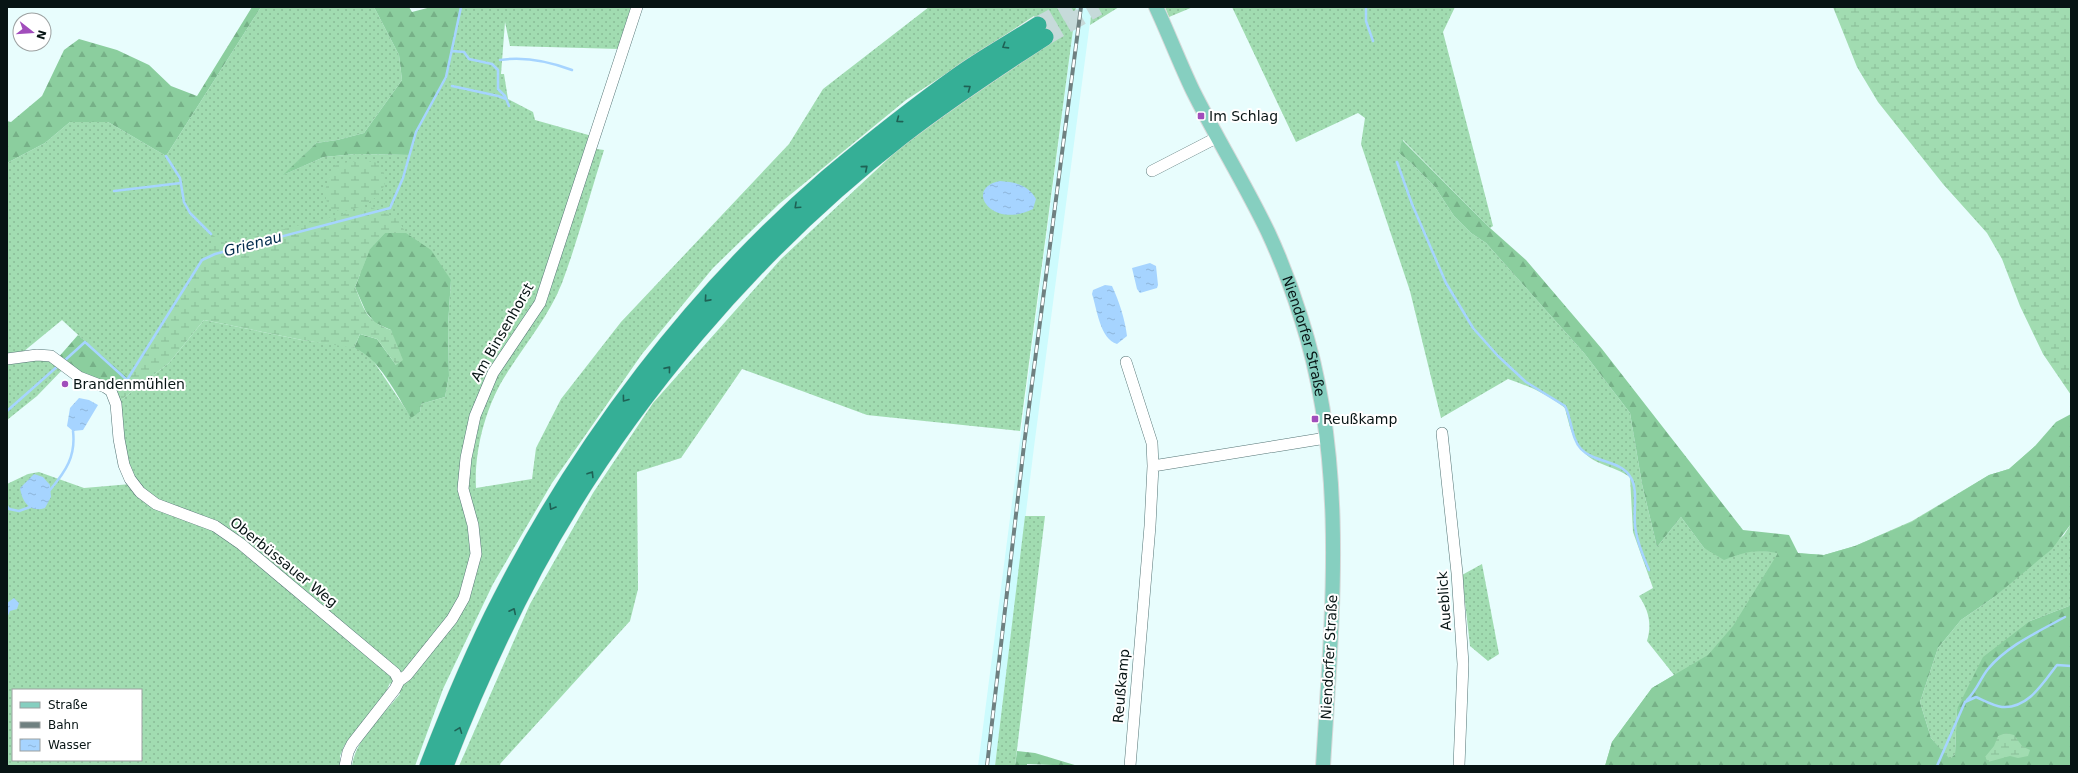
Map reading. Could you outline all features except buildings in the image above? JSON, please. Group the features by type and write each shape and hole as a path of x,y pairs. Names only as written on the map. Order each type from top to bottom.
{"highway":[{"path":"428,766 477,648 522,558 582,458 645,372 680,329 766,236 826,179 890,126 961,74 1042,31 907,133 835,193 781,243 746,279 691,341 624,427 564,518 518,600 491,656 445,766"}],"main road":[{"name":"Niendorfer Straße","path":"1156,7 1193,90 1268,232 1300,316 1316,369 1326,438 1334,550 1323,766"}],"street":[{"name":"Am Binsenhorst","path":"399,681 407,674 452,619 464,598 476,554 473,526 463,489 466,458 475,416 493,373 529,321 542,297 637,7"},
{"path":"1152,171 1218,138"},
{"name":"Oberbüssauer Weg","path":"7,359 46,355 57,359 79,377 105,387 111,391 116,404 119,439 124,465 130,479 140,492 156,504 215,526 240,544 395,673 399,681"},
{"name":"Reußkamp","path":"1126,362 1152,443 1153,466 1150,526 1130,766"},
{"name":"Aueblick","path":"1442,433 1457,573 1464,664 1459,766"},
{"path":"1153,466 1326,438"},
{"path":"345,766 348,752 352,744 395,689 399,681"}],"shaded area":[{"path":"1076,7 1092,7 1034,447 995,766 978,766"}],"green space":[{"path":"252,7 261,7 166,156 108,122 70,122 45,143 7,163 7,121 11,122 42,96 64,50 79,39 117,50 149,65 171,86 197,96"},
{"path":"261,7 374,7 399,55 402,80 364,133 337,140 316,143 285,174 324,157 356,154 410,155 416,132 446,77 461,7 634,7 620,49 510,46 505,22 501,74 504,74 508,99 533,112 535,120 592,136 589,148 604,150 579,234 557,295 544,318 507,373 487,413 479,443 476,488 532,479 536,448 561,399 621,322 789,144 823,89 929,7 1076,7 1020,431 867,415 742,369 681,458 637,472 638,589 630,621 500,764 501,766 459,766 530,604 593,493 653,403 781,259 904,144 975,91 1050,44 1034,16 906,100 779,204 713,268 642,354 552,483 493,584 443,689 415,766 352,766 364,736 400,694 390,683 385,694 344,746 340,756 340,766 7,766 7,484 28,474 39,472 84,488 131,484 116,404 169,363 204,320 302,340 347,346 361,350 372,359 411,417 420,412 421,404 445,397 449,376 448,325 451,280 230,267 127,380 62,320 23,352 66,366 37,396 7,420 7,163 45,143 70,122 108,122 166,156"},
{"path":"374,7 409,7 412,12 431,7 461,7 446,77 416,132 410,155 356,154 324,157 283,175 316,143 337,140 364,133 402,80 399,55"},
{"path":"1092,7 1119,7 1090,25"},
{"path":"1165,7 1193,7 1169,17"},
{"path":"1232,7 1455,7 1443,32 1493,226 1490,228 1403,140 1399,153 1435,187 1454,216 1471,233 1486,243 1584,353 1630,413 1642,484 1657,547 1681,517 1704,548 1736,555 1745,551 1764,551 1824,555 1855,546 1912,521 1989,475 2009,469 2035,446 2039,527 1605,766 1612,742 1652,688 1674,675 1647,641 1649,635 1649,618 1639,596 1653,588 1633,532 1630,477 1620,471 1593,460 1586,455 1572,434 1565,408 1538,391 1508,379 1441,418 1410,291 1361,144 1365,118 1358,113 1296,142"},
{"path":"1833,7 2071,7 2071,395 2043,354 2020,306 2002,259 1987,233 1943,184 1878,102 1857,67"},
{"path":"1402,140 1490,228 1526,260 1602,349 1743,530 1789,535 1798,553 1824,555 1855,546 1912,522 1989,475 2009,469 2035,446 2056,422 2071,414 2071,524 2052,549 1993,598 1961,620 1938,648 1920,702 1931,738 1950,759 1955,754 1957,709 1983,657 2030,621 2069,606 2071,601 2071,766 1605,766 1612,742 1652,688 1708,655 1733,626 1778,553 1756,551 1724,560 1704,548 1681,517 1657,547 1642,484 1630,413 1584,353 1486,243 1471,233 1454,216 1435,187 1399,153"},
{"path":"362,160 378,163 382,169 385,176 385,181 380,193 369,202 354,209 341,211 329,208 324,193 332,169 337,164"},
{"path":"370,207 397,218 406,233 385,233 370,249 355,287 367,314 382,326 391,330 403,360 396,365 377,339 360,334 354,348 302,340 204,320 169,363 116,404 113,395 127,380 202,260 213,254 211,252 211,234 226,244"},
{"path":"385,233 406,233 431,250 451,280 448,325 449,376 445,397 421,404 420,412 411,418 387,378 379,368 363,352 354,348 360,334 377,339 396,365 391,330 375,323 366,312 355,287 370,249"},
{"path":"78,335 128,378 113,395 57,359"},
{"path":"1025,516 1045,516 1015,766 995,766"},
{"path":"2071,524 2071,601 2069,606 2030,621 1957,709 1955,754 1950,760 1931,738 1920,702 1938,648 1961,620 1993,598 2064,535"},
{"path":"1482,564 1499,654 1488,661 1470,646 1462,575"},
{"path":"2006,733 2014,735 2022,746 2030,750 2028,756 2018,758 2010,756 1988,762 1985,757 1994,746 1998,736"},
{"path":"1017,751 1035,753 1078,766 1027,764 1027,766 1015,766"}],"water":[{"path":"1000,181 1016,183 1030,190 1036,199 1033,209 1018,214 1005,214 995,211 987,206 983,198 984,191 989,185"},
{"path":"1150,263 1156,266 1157,288 1140,293 1137,289 1132,268"},
{"path":"1105,285 1112,286 1125,323 1127,336 1117,344 1111,341 1103,330 1092,294 1093,290"},
{"path":"79,398 89,400 98,405 83,430 73,431 67,426 70,408"},
{"path":"34,474 43,477 50,485 51,497 45,508 35,509 27,505 22,497 20,488"},
{"path":"14,598 19,603 17,609 10,611 7,618 7,603"}],"waterway":[{"name":"Grienau","path":"63,362 85,342 127,380 202,260 215,254 390,208 403,178 416,132 446,77 461,7"},
{"path":"1366,7 1366,21 1373,41"},
{"path":"452,51 464,52 469,59 492,64 498,70 498,89 505,96 509,106"},
{"path":"500,60 536,60 572,70"},
{"path":"452,86 506,99"},
{"path":"166,156 180,178 184,202 190,213 211,234"},
{"path":"1397,162 1412,204 1446,283 1473,328 1498,356 1526,382 1565,406 1575,440 1581,449 1593,457 1621,468 1627,472 1631,478 1635,490 1635,526 1637,537 1649,570"},
{"path":"114,191 181,183"},
{"name":"Grienau","path":"7,411 59,365"},
{"path":"50,490 69,463 73,448 73,431"},
{"name":"Grienau","path":"7,506 9,509 19,511 30,507"},
{"path":"1967,700 1996,660 2014,646 2065,617"},
{"path":"1937,766 1965,702 1976,697 2002,707 2011,707 2020,704 2034,694 2057,665 2071,666"}],"tunnel":[{"path":"1038,25 1071,7"},
{"path":"1045,37 1098,7"}],"railway":[{"path":"987,766 1024,445 1081,7"}],"place":[{"name":"Im Schlag","path":"1201,116"},
{"name":"Brandenmühlen","path":"65,384"},
{"name":"Reußkamp","path":"1315,419"}]}
